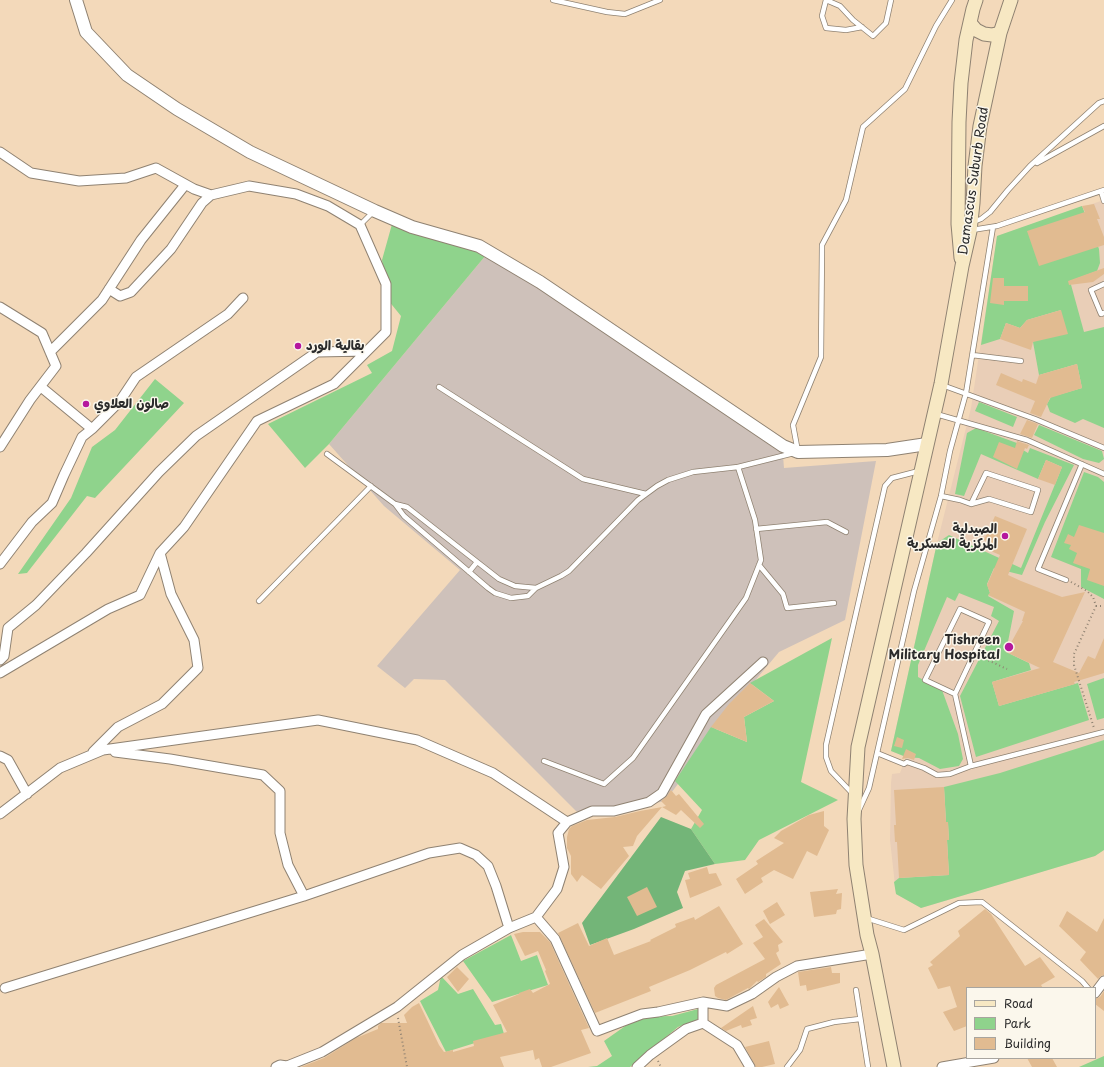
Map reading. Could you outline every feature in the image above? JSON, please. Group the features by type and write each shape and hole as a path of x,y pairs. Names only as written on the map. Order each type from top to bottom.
{"main road":[{"name":"Damascus Suburb Road","path":"962,266 958,224 961,82 966,40 976,0"},
{"name":"Damascus Suburb Road","path":"962,266 971,226 974,166 980,126 1007,2"},
{"path":"970,23 976,30 984,34 992,35 1000,33"},
{"path":"894,1067 867,935 856,865 854,796 858,747 941,384 962,266"}],"street":[{"path":"76,0 86,32 127,75 177,109 250,152 374,211 412,227 479,246 540,282 783,446 798,452 887,450 927,444"},
{"path":"0,152 31,173 79,181 126,178 156,168 185,185 211,194 249,186 296,194 328,206 360,225 386,284 386,332 334,384 257,421 184,527 160,553 140,595 108,609 0,673"},
{"path":"50,352 102,300 141,240 185,185"},
{"path":"109,289 120,296 131,292 171,250 202,203 211,194"},
{"path":"0,564 32,522 52,503 82,437 120,401 136,377 228,314 243,298"},
{"path":"0,307 42,333 56,366 30,400 0,447"},
{"path":"0,660 4,656 8,628 36,605 86,553 159,472 196,436 317,352 367,351"},
{"path":"41,387 92,429"},
{"path":"89,756 118,727 162,704 198,668 194,640 170,594 160,553"},
{"path":"276,1067 280,1065 287,1066 322,1052 396,1006 462,955 508,928 536,917 557,889 564,867 558,833 567,822 592,811 614,811 649,802 662,794 706,714 763,662"},
{"path":"0,814 60,768 103,750 318,720 417,740 493,773 567,822"},
{"path":"103,750 170,759 263,775 280,791 280,833 288,865 304,896"},
{"path":"0,756 8,760 27,794"},
{"path":"5,988 304,896 429,853 460,848 476,855 488,866 496,886 508,928"},
{"path":"536,917 555,939 597,1031 642,1014 703,1002 727,1006 752,994 776,977 797,966 872,954"},
{"path":"1096,992 1104,981"},
{"path":"702,1023 703,1002"},
{"path":"637,1067 650,1055 686,1029 702,1023"},
{"path":"702,1023 737,1045 750,1067"},
{"path":"942,1067 988,1059"}],"lane":[{"path":"552,0 607,12 625,14 660,0"},
{"path":"862,27 846,30 826,28 822,16 826,0 840,6 873,36 886,24 891,0"},
{"path":"327,454 395,504 404,516 488,588 503,596 511,598 528,596 536,588 561,576 577,564 646,494 657,486 693,472 738,467 798,452 793,425 821,357 822,245 846,200 863,127 905,89 936,26 952,0"},
{"path":"971,226 990,212 1030,166 1099,103 1104,101"},
{"path":"1030,166 1104,126"},
{"path":"971,226 993,227 1102,191 1104,201"},
{"path":"360,225 374,211"},
{"path":"854,819 866,797 914,591 941,496 950,451 966,393 993,227"},
{"path":"1104,284 1091,290 1100,314 1104,313"},
{"path":"972,355 1021,361"},
{"path":"941,384 1035,419 1104,448"},
{"path":"439,386 583,479 646,494"},
{"path":"934,413 1027,440 1104,474"},
{"path":"1066,580 1038,570 1082,464"},
{"path":"544,761 604,784 633,758 746,598 761,560 755,520 738,467"},
{"path":"854,796 831,771 826,757 826,745 885,486 892,478 921,471"},
{"path":"941,496 971,504 989,499 1032,512 1038,490 986,473 971,504"},
{"path":"259,601 371,486"},
{"path":"395,504 407,507 504,582 521,587 536,588"},
{"path":"756,529 827,522 846,532"},
{"path":"469,572 477,562"},
{"path":"759,565 783,594 786,608 834,603"},
{"path":"955,694 925,680 960,609 989,622 955,694 971,766"},
{"path":"877,753 904,764 907,762 924,768 937,775 950,774 971,766 1104,732"},
{"path":"864,917 904,930 958,903 982,902 1082,981 1087,987"},
{"path":"856,990 868,1067"},
{"path":"787,1067 800,1050 807,1029 834,1022 860,1019"}],"path":[{"path":"1066,580 1087,590 1093,597 1096,606 1074,654 1074,665 1096,735"},
{"path":"1096,606 1104,606"},
{"path":"974,654 1007,669"},
{"path":"396,1006 407,1067"}],"shaded area":[{"name":"Tishreen Military Hospital","path":"1104,200 1104,850 1095,856 921,908 896,894 890,840 891,783 892,774 900,773 906,757 891,751 937,543 971,408 997,236"},
{"path":"491,249 524,265 782,444 784,468 876,461 845,620 779,652 716,727 681,780 665,801 583,818 445,680 414,679 405,688 377,666 460,570 384,506 329,444"}],"green space":[{"path":"1082,206 1099,249 1100,263 1097,271 1070,281 1084,332 1104,327 1104,428 1083,419 1075,423 1050,412 1047,404 1051,397 1082,388 1077,364 1039,375 1033,342 1061,310 1027,320 1020,328 1006,323 1000,339 981,345 997,236"},
{"path":"394,217 491,249 329,444 305,468 268,424 372,373 367,365 392,351 401,316 388,300 382,260"},
{"path":"155,379 184,403 95,498 87,496 27,573 18,574 71,498 92,447 115,430"},
{"path":"979,402 1017,417 1013,427 975,411"},
{"path":"1039,425 1102,451 1104,459 1099,463 1083,459 1034,435"},
{"path":"976,428 1025,446 1023,450 1028,453 1030,448 1074,465 1045,522 1022,575 994,568 987,584 990,593 988,596 1014,611 1006,652 1029,663 1031,670 992,682 999,706 1078,683 1089,720 976,757 960,696 999,621 991,616 994,607 959,593 955,601 947,597 918,665 918,677 942,690 958,734 963,759 959,766 940,769 919,758 906,757 891,751 937,543 949,535 1021,568 1062,467 1046,460 1038,479 981,454 964,496 955,494 967,433"},
{"path":"1084,472 1098,477 1104,482 1104,599 1081,587 1081,569 1051,557"},
{"path":"832,638 801,782 838,800 759,840 745,860 715,864 691,829 702,810 675,781 711,727 747,742 744,717 774,701 750,683"},
{"path":"1104,678 1104,718 1097,720 1087,684"},
{"path":"1104,740 1104,850 1095,856 921,908 896,894 894,882 899,878 949,875 947,840 949,840 948,823 946,822 944,787 1000,773"},
{"path":"661,817 691,829 715,864 685,871 677,892 683,908 634,929 590,945 582,923"},
{"path":"511,935 521,961 537,955 548,985 492,1002 463,961"},
{"path":"441,976 458,994 473,989 495,1025 501,1024 504,1034 446,1052 420,1001 438,990"},
{"path":"698,1009 699,1019 678,1027 630,1067 588,1067 597,1066 612,1056 604,1041 638,1017 672,1016"},
{"path":"1104,1056 1104,1067 1079,1067"}],"building":[{"path":"1094,204 1100,219 1097,219 1104,237 1104,245 1039,266 1027,231 1085,212 1082,206"},
{"path":"1104,268 1104,274 1093,282 1069,285 1068,281"},
{"path":"993,278 1004,278 1004,286 1028,286 1028,301 1004,301 1004,305 990,303"},
{"path":"1061,310 1068,334 1033,342 1031,350 1000,339 1006,323 1020,328 1027,320"},
{"path":"1077,364 1082,388 1050,398 1041,417 1030,413 1035,401 996,385 1001,373 1022,382 1023,379 1036,384 1039,375"},
{"path":"1027,420 1038,424 1032,438 1020,434"},
{"path":"1017,441 1029,445 1027,449 1025,448 1017,469 993,457 999,442 1015,448"},
{"path":"1046,460 1062,467 1055,485 1038,479"},
{"path":"995,516 1027,529 1008,575 1062,597 1085,592 1053,662 1079,673 1088,656 1095,659 1104,638 1104,673 1074,682 1075,684 999,706 992,682 1040,668 1006,652 1023,621 1025,612 988,595 990,593 987,585 1000,555 984,548 988,541 984,540"},
{"path":"1079,525 1104,533 1104,586 1087,580 1090,569 1073,563 1077,553 1069,549 1071,545 1064,543 1068,534 1074,537"},
{"path":"750,683 774,701 744,717 747,742 711,727 729,704"},
{"path":"897,737 904,740 902,748 894,746"},
{"path":"906,749 916,754 914,760 908,758 902,759"},
{"path":"944,787 946,822 948,822 949,840 947,840 949,875 899,878 897,842 895,842 894,825 896,825 894,790"},
{"path":"671,790 676,796 679,794 704,824 700,828 681,810 676,815 662,807 666,806 661,801"},
{"path":"662,807 637,836 633,846 623,847 629,856 601,889 582,875 577,882 571,874 571,856 567,848 567,837 569,829 572,826 587,820 615,817"},
{"path":"824,811 824,826 829,830 817,856 807,851 793,879 774,870 761,878 763,882 745,894 736,879 758,864 756,861 784,843 774,838 781,831 809,815"},
{"path":"707,867 709,874 716,873 722,885 690,898 685,880 690,879 688,873"},
{"path":"647,887 657,907 637,916 627,897"},
{"path":"838,889 836,894 842,893 841,909 837,910 836,914 814,917 810,892"},
{"path":"777,902 785,915 770,924 763,911"},
{"path":"719,906 743,944 727,954 726,952 690,970 649,987 651,991 595,1013 558,933 578,923 589,946 607,938 614,955 651,941 650,940 676,927 675,924 694,917 695,920"},
{"path":"985,909 991,914 1025,966 1040,957 1055,977 1041,985 1042,987 966,987 966,1026 954,1031 943,1012 957,1007 950,986 938,989 928,968 933,965 930,962 960,936 958,931"},
{"path":"1067,911 1097,932 1104,918 1104,975 1098,979 1080,960 1086,952 1059,926"},
{"path":"764,919 783,942 778,945 779,951 776,953 781,964 766,974 766,977 758,982 757,981 749,989 748,988 726,1000 718,998 715,996 714,988 716,985 765,959 753,943 763,937 755,925"},
{"path":"523,932 540,932 550,942 589,1028 581,1030 591,1053 551,1067 542,1067 539,1058 535,1060 533,1050 500,1057 504,1067 301,1067 324,1058 356,1038 378,1029 378,1026 381,1023 407,1023 404,1015 412,1007 419,1003 439,1045 444,1052 453,1050 453,1052 474,1046 473,1041 507,1032 493,1005 530,989 533,993 550,984 538,951 525,956 514,934"},
{"path":"457,967 469,979 458,992 447,977"},
{"path":"831,967 832,973 840,973 840,983 807,991 806,985 800,986 798,972"},
{"path":"779,987 789,1005 780,1009 778,1004 771,1008 768,1002"},
{"path":"1104,991 1104,1011 1096,1005 1096,999 1100,997"},
{"path":"753,1006 757,1018 750,1020 752,1025 742,1028 741,1025 726,1031 721,1028"},
{"path":"769,1041 775,1064 756,1067 745,1047"},
{"path":"1028,1059 1053,1059 1057,1067 1032,1067"}],"place":[{"name":"بقالية الورد","path":"298,346"},
{"name":"صالون العلاوي","path":"86,404"},
{"name":"الصيدلية المركزية العسكرية","path":"1005,536"},
{"name":"Tishreen Military Hospital","path":"1009,647"}]}
